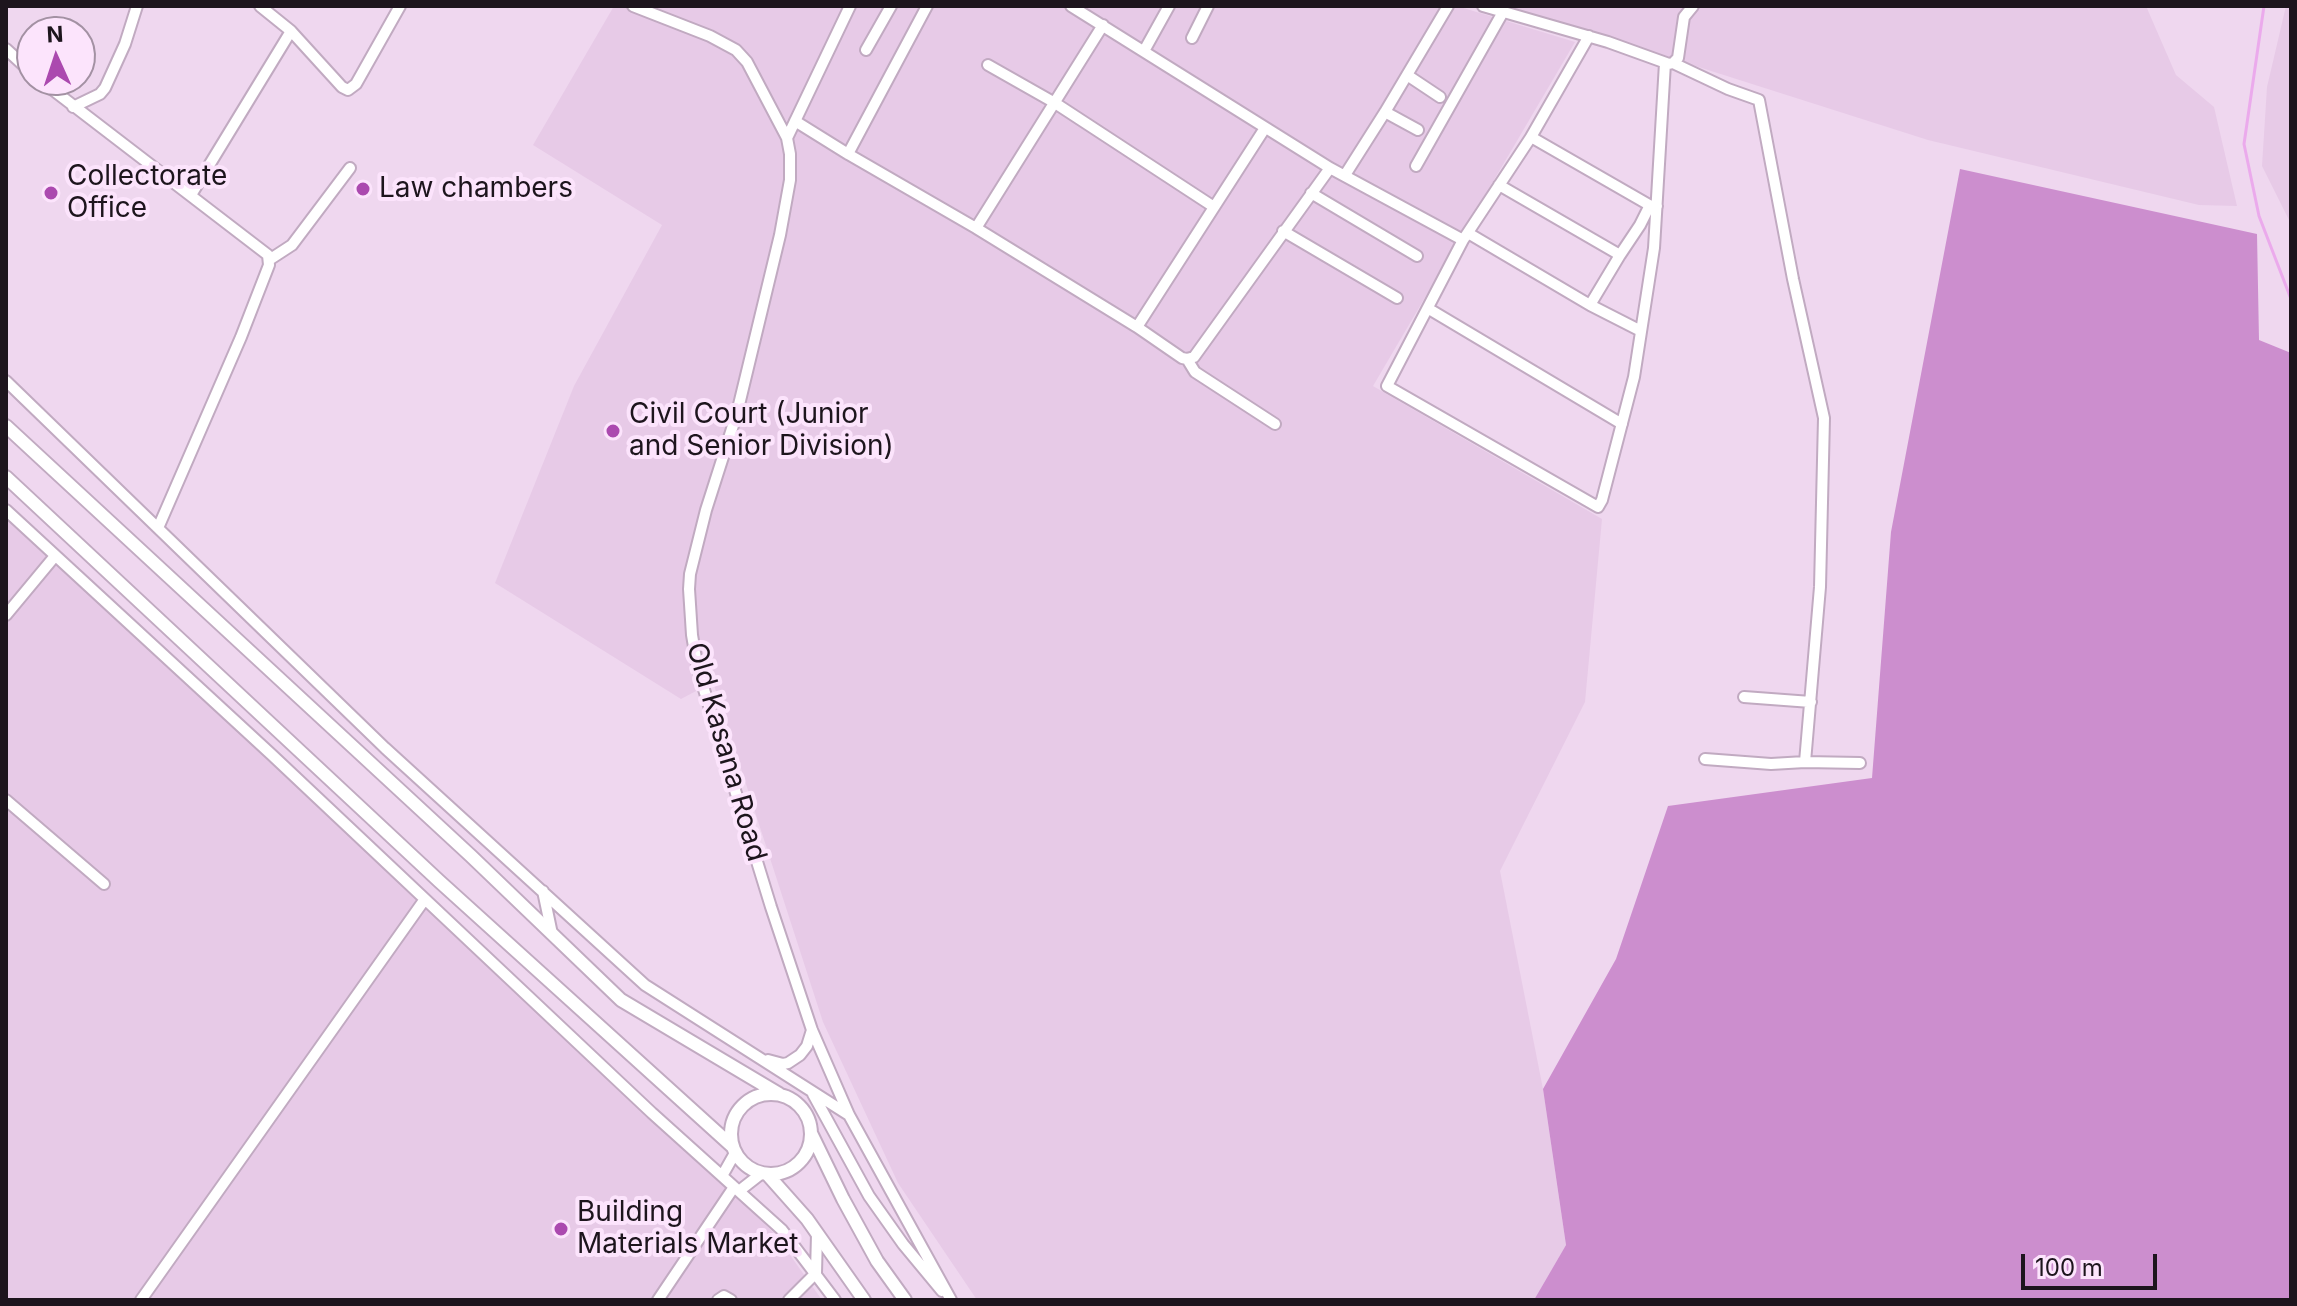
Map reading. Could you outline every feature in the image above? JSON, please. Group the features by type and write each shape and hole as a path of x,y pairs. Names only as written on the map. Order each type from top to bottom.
{"main road":[{"path":"6,426 621,1000 797,1103 810,1123 811,1133 810,1145 799,1163 784,1172 765,1173 747,1167 734,1150 439,881 6,477"},
{"path":"734,1150 730,1140 731,1126 739,1108 755,1096 779,1094"},
{"path":"811,1133 877,1261 905,1300"},
{"path":"765,1173 807,1219 864,1300"}],"street":[{"path":"73,107 100,94 105,88 125,44 137,6"},
{"path":"260,6 291,31 348,90 356,84 400,6"},
{"name":"Old Kasana Road","path":"633,6 710,36 736,50 747,62 787,138 790,180 780,235 737,413 706,510 690,574 692,635 698,670 812,1030 849,1115 950,1298"},
{"path":"787,138 850,6"},
{"path":"866,50 891,6"},
{"path":"848,154 927,6"},
{"path":"1071,6 1330,168 1466,236 1641,331"},
{"path":"1144,51 1169,6"},
{"path":"1192,38 1208,6"},
{"path":"1345,175 1448,6"},
{"path":"1483,6 1669,63 1759,100 1790,265 1826,426 1820,587 1805,762"},
{"path":"1669,63 1678,58 1684,17 1693,6"},
{"path":"1416,166 1503,12"},
{"path":"976,228 1103,25"},
{"path":"191,195 291,31"},
{"path":"1589,36 1531,137 1466,236 1387,386 1598,507 1634,377 1654,248 1654,206 1669,63"},
{"path":"988,65 1055,103 1214,207"},
{"path":"1407,75 1440,97"},
{"path":"60,96 266,251 269,260 241,337 158,528"},
{"path":"1385,112 1418,130"},
{"path":"795,121 1137,327 1187,359 1195,372 1275,424"},
{"path":"1137,327 1265,128"},
{"path":"1531,137 1654,206"},
{"path":"269,260 292,245 350,168"},
{"path":"1187,359 1197,353 1330,168"},
{"path":"1499,185 1620,255"},
{"path":"1311,193 1417,256"},
{"path":"1590,305 1654,206"},
{"path":"1283,231 1397,298"},
{"path":"1429,309 1622,424"},
{"path":"6,381 427,788 645,985 849,1115"},
{"path":"6,510 782,1230 835,1300"},
{"path":"6,615 55,556"},
{"path":"1744,697 1811,702"},
{"path":"1705,759 1771,764 1860,763"},
{"path":"6,800 104,884"},
{"path":"543,891 552,934"},
{"path":"141,1300 425,899"},
{"path":"754,1055 788,1063 807,1046 812,1030"},
{"path":"812,1093 869,1196 919,1264 950,1298"},
{"path":"722,1176 734,1150"},
{"path":"658,1300 736,1189 765,1173"},
{"path":"789,1300 816,1273 817,1234"},
{"path":"718,1300 724,1296 731,1300"}],"shaded area":[{"path":"614,6 1457,6 1575,42 1373,386 1602,519 1585,702 1500,871 1543,1089 1566,1245 1534,1300 977,1300 898,1183 823,1022 713,682 681,699 495,583 574,386 662,225 533,145"},
{"path":"1507,6 2146,6 2176,75 2214,107 2237,206 2199,205 1928,140"},
{"path":"2286,6 2291,6 2291,224 2262,166 2267,87"},
{"path":"1960,169 2257,234 2259,340 2291,353 2291,1300 1534,1300 1566,1245 1543,1089 1616,959 1668,806 1872,778 1891,532"},
{"path":"6,510 498,964 775,1234 822,1300 6,1300"}],"waterway":[{"path":"2264,6 2244,144 2259,216 2291,299"}],"place":[{"name":"Law chambers","path":"363,189"},
{"name":"Collectorate Office","path":"51,193"},
{"name":"Civil Court (Junior and Senior Division)","path":"613,431"},
{"name":"Building Materials Market","path":"561,1229"}]}
